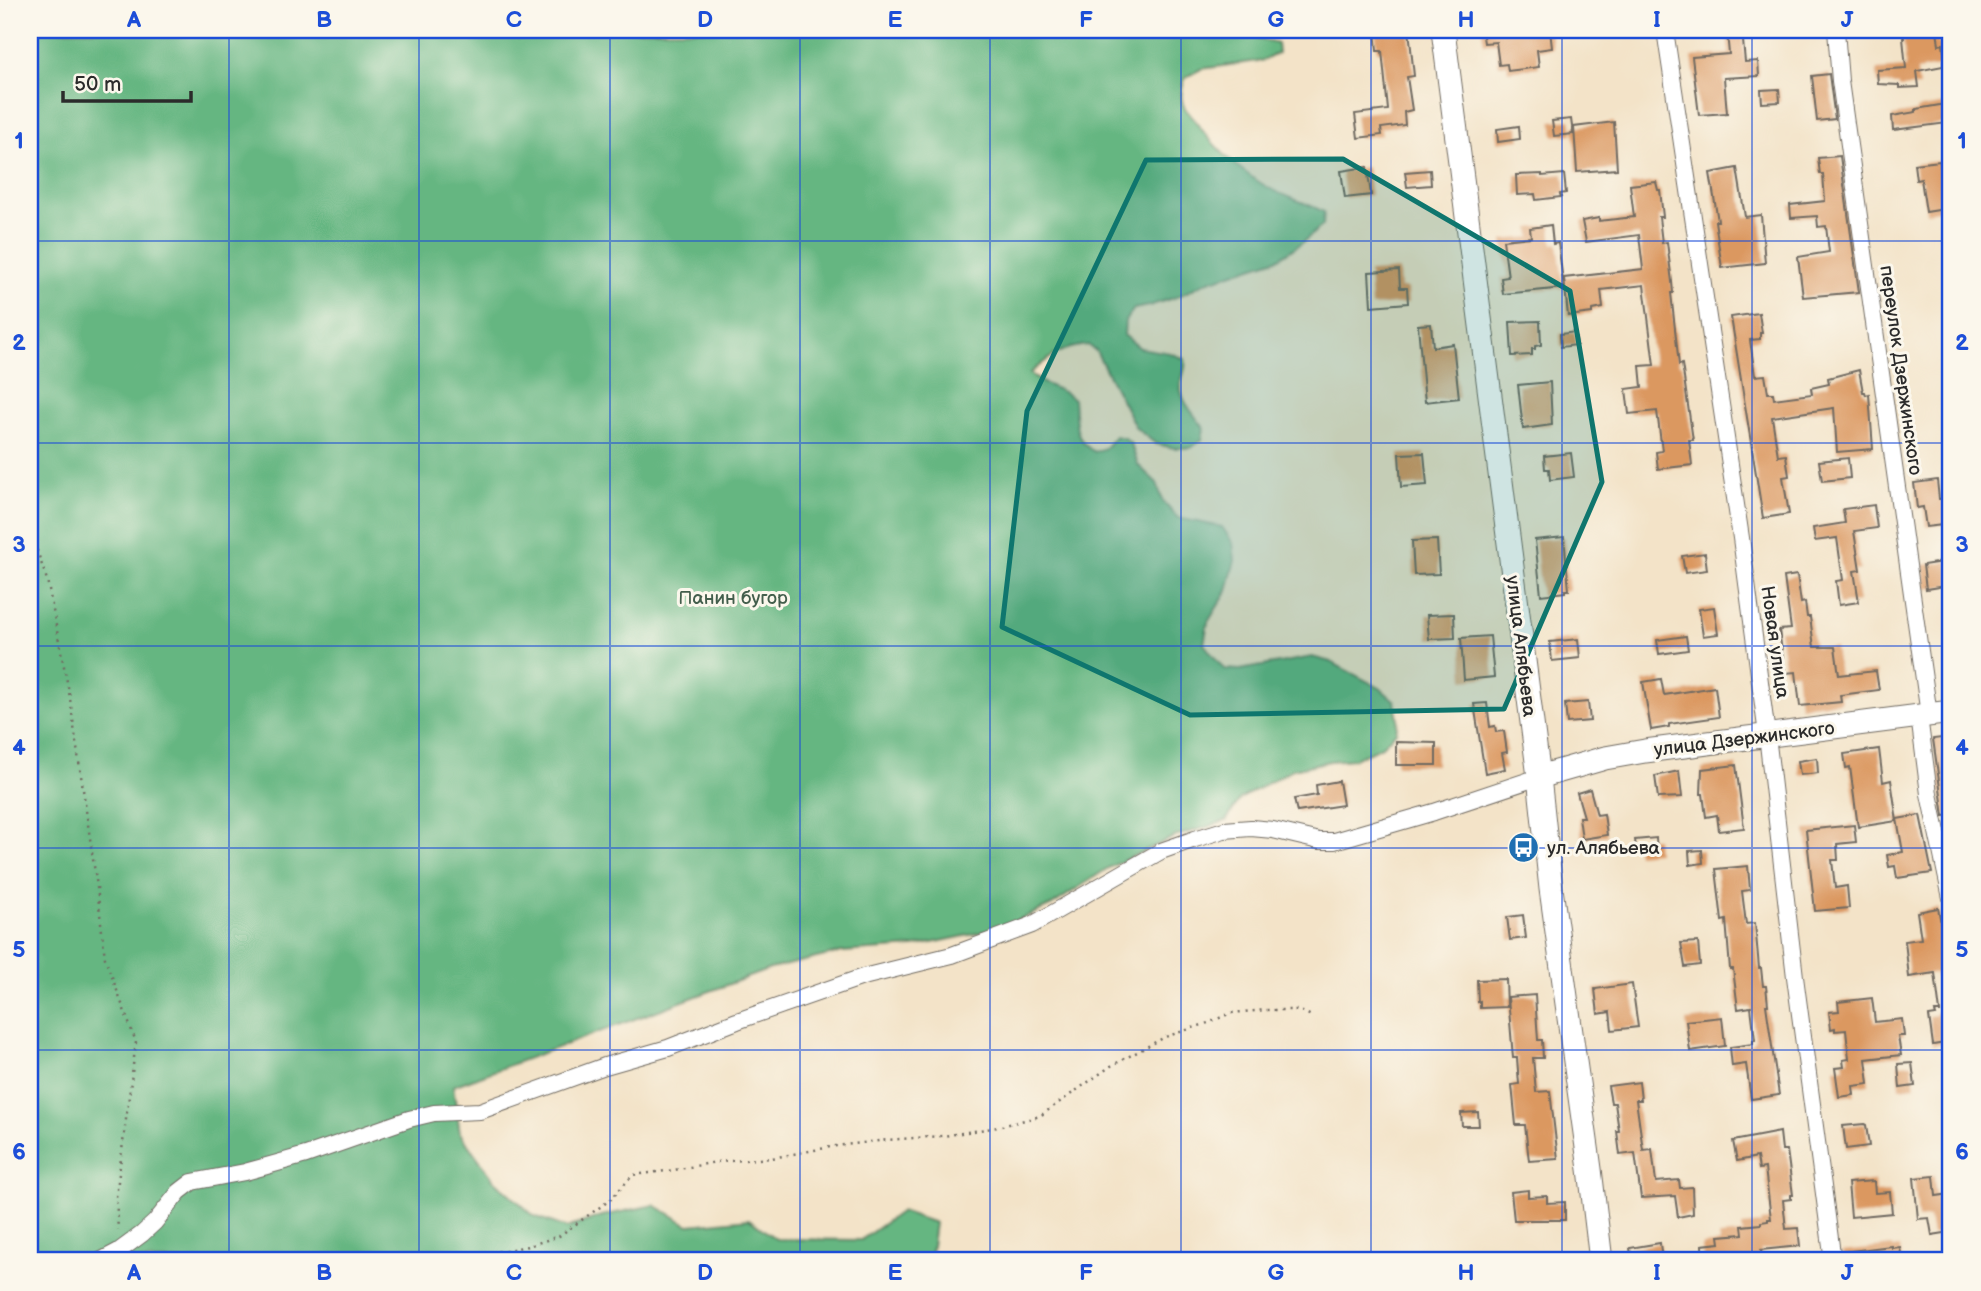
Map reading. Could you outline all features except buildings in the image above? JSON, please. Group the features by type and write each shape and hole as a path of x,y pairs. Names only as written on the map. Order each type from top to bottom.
{"main road":[{"name":"улица Алябьева","path":"1443,30 1539,777 1550,889 1601,1261"},
{"name":"улица Дзержинского","path":"1539,777 1605,758 1686,744 1933,715"}],"street":[{"name":"Новая улица","path":"1665,30 1741,538 1833,1261"},
{"name":"переулок Дзержинского","path":"1836,30 1840,81 1933,715 1929,794 1951,898"},
{"path":"100,1261 142,1234 179,1192 192,1182 282,1162 409,1119 434,1113 481,1111 605,1066 668,1048 863,977 953,955 1032,925 1161,851 1195,839 1224,830 1251,828 1273,830 1319,841 1334,841 1434,812 1539,777"}],"path":[{"path":"30,530 47,580 69,692 105,958 136,1042 116,1197 119,1251"},
{"path":"464,1261 559,1236 610,1200 633,1175 716,1162 772,1158 836,1146 943,1136 998,1127 1040,1116 1111,1066 1165,1037 1231,1013 1298,1010 1314,1017"}],"highlighted area":[{"path":"1343,159 1570,291 1602,482 1504,709 1190,715 1002,627 1027,411 1146,160"}],"green space":[{"name":"Панин бугор","path":"30,30 1233,30 1277,44 1278,53 1265,60 1201,69 1186,77 1182,90 1183,104 1203,132 1229,159 1269,188 1324,212 1323,225 1279,258 1206,282 1179,296 1134,309 1125,321 1124,335 1140,348 1170,353 1185,359 1182,395 1204,428 1202,440 1191,448 1174,448 1156,444 1136,428 1096,351 1088,345 1056,354 1030,373 1074,399 1079,436 1088,447 1095,452 1105,448 1115,436 1125,438 1131,444 1138,465 1157,483 1163,502 1178,518 1222,527 1233,543 1235,560 1227,591 1208,622 1204,644 1224,669 1240,670 1312,657 1331,662 1380,688 1395,701 1398,719 1396,732 1382,746 1354,759 1293,769 1240,799 1226,821 1174,837 1108,868 1052,905 998,929 913,947 842,952 770,969 453,1086 460,1133 494,1180 534,1216 567,1228 602,1216 654,1205 689,1225 749,1219 776,1239 861,1240 901,1211 935,1223 930,1261 30,1261"}],"place":[{"name":"ул. Алябьева","path":"1524,847"}]}
